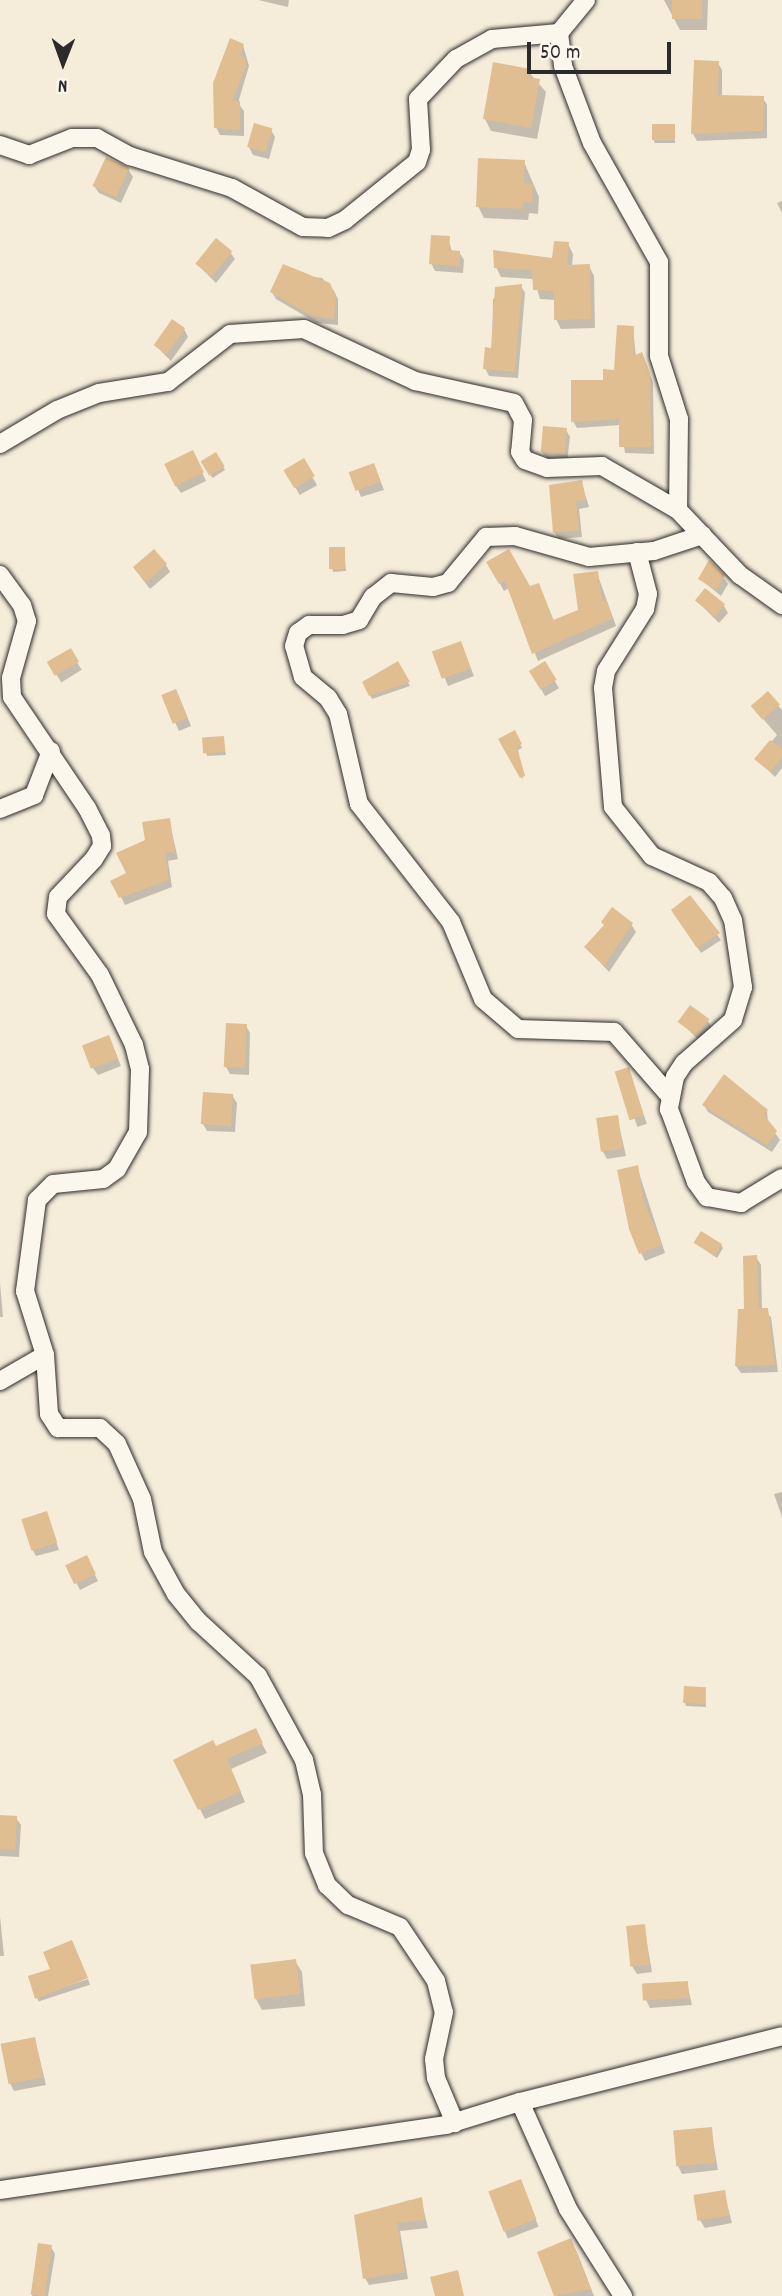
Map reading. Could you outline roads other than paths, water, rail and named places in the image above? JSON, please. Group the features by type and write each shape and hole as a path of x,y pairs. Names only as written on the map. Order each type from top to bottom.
{"street":[{"path":"0,145 29,155 72,138 97,138 130,156 232,188 303,227 328,228 345,220 417,162 421,150 416,112 418,99 456,59 492,39 559,33 586,0"},
{"path":"559,33 565,74 592,143 659,262 659,356 679,419 678,510"},
{"path":"3,440 99,393 168,382 230,334 304,328 415,381 514,403 523,421 520,452 525,460 547,468 602,466 678,510 740,575 782,606"},
{"path":"669,1095 614,1032 518,1029 506,1023 483,999 451,922 359,804 338,714 328,698 303,677 294,646 298,633 309,625 343,625 359,620 373,597 391,583 433,587 448,583 486,537 515,536 580,557 637,552 702,535"},
{"path":"637,552 648,594 645,609 606,671 603,688 613,807 652,856 709,882 729,906 743,987 733,1020 684,1063 669,1095 669,1109 696,1182 707,1197 741,1203 782,1178"},
{"path":"0,575 22,605 27,621 16,663 12,696 51,751 95,822 102,846 58,897 56,914 100,975 134,1045 140,1069 138,1132 117,1170 103,1179 52,1184 37,1200 25,1291 45,1355 52,1423 64,1430 100,1427 117,1444 142,1499 153,1552 176,1594 199,1622 258,1676 304,1759 312,1794 313,1853 327,1885 348,1905 400,1927 436,1980 444,2012 434,2059 436,2078 455,2123"},
{"path":"0,675 16,663"},
{"path":"0,809 34,795 51,751"},
{"path":"0,1381 45,1355"},
{"path":"0,2190 356,2141 455,2123 520,2102 782,2036"},
{"path":"520,2102 568,2209 623,2296"}]}
